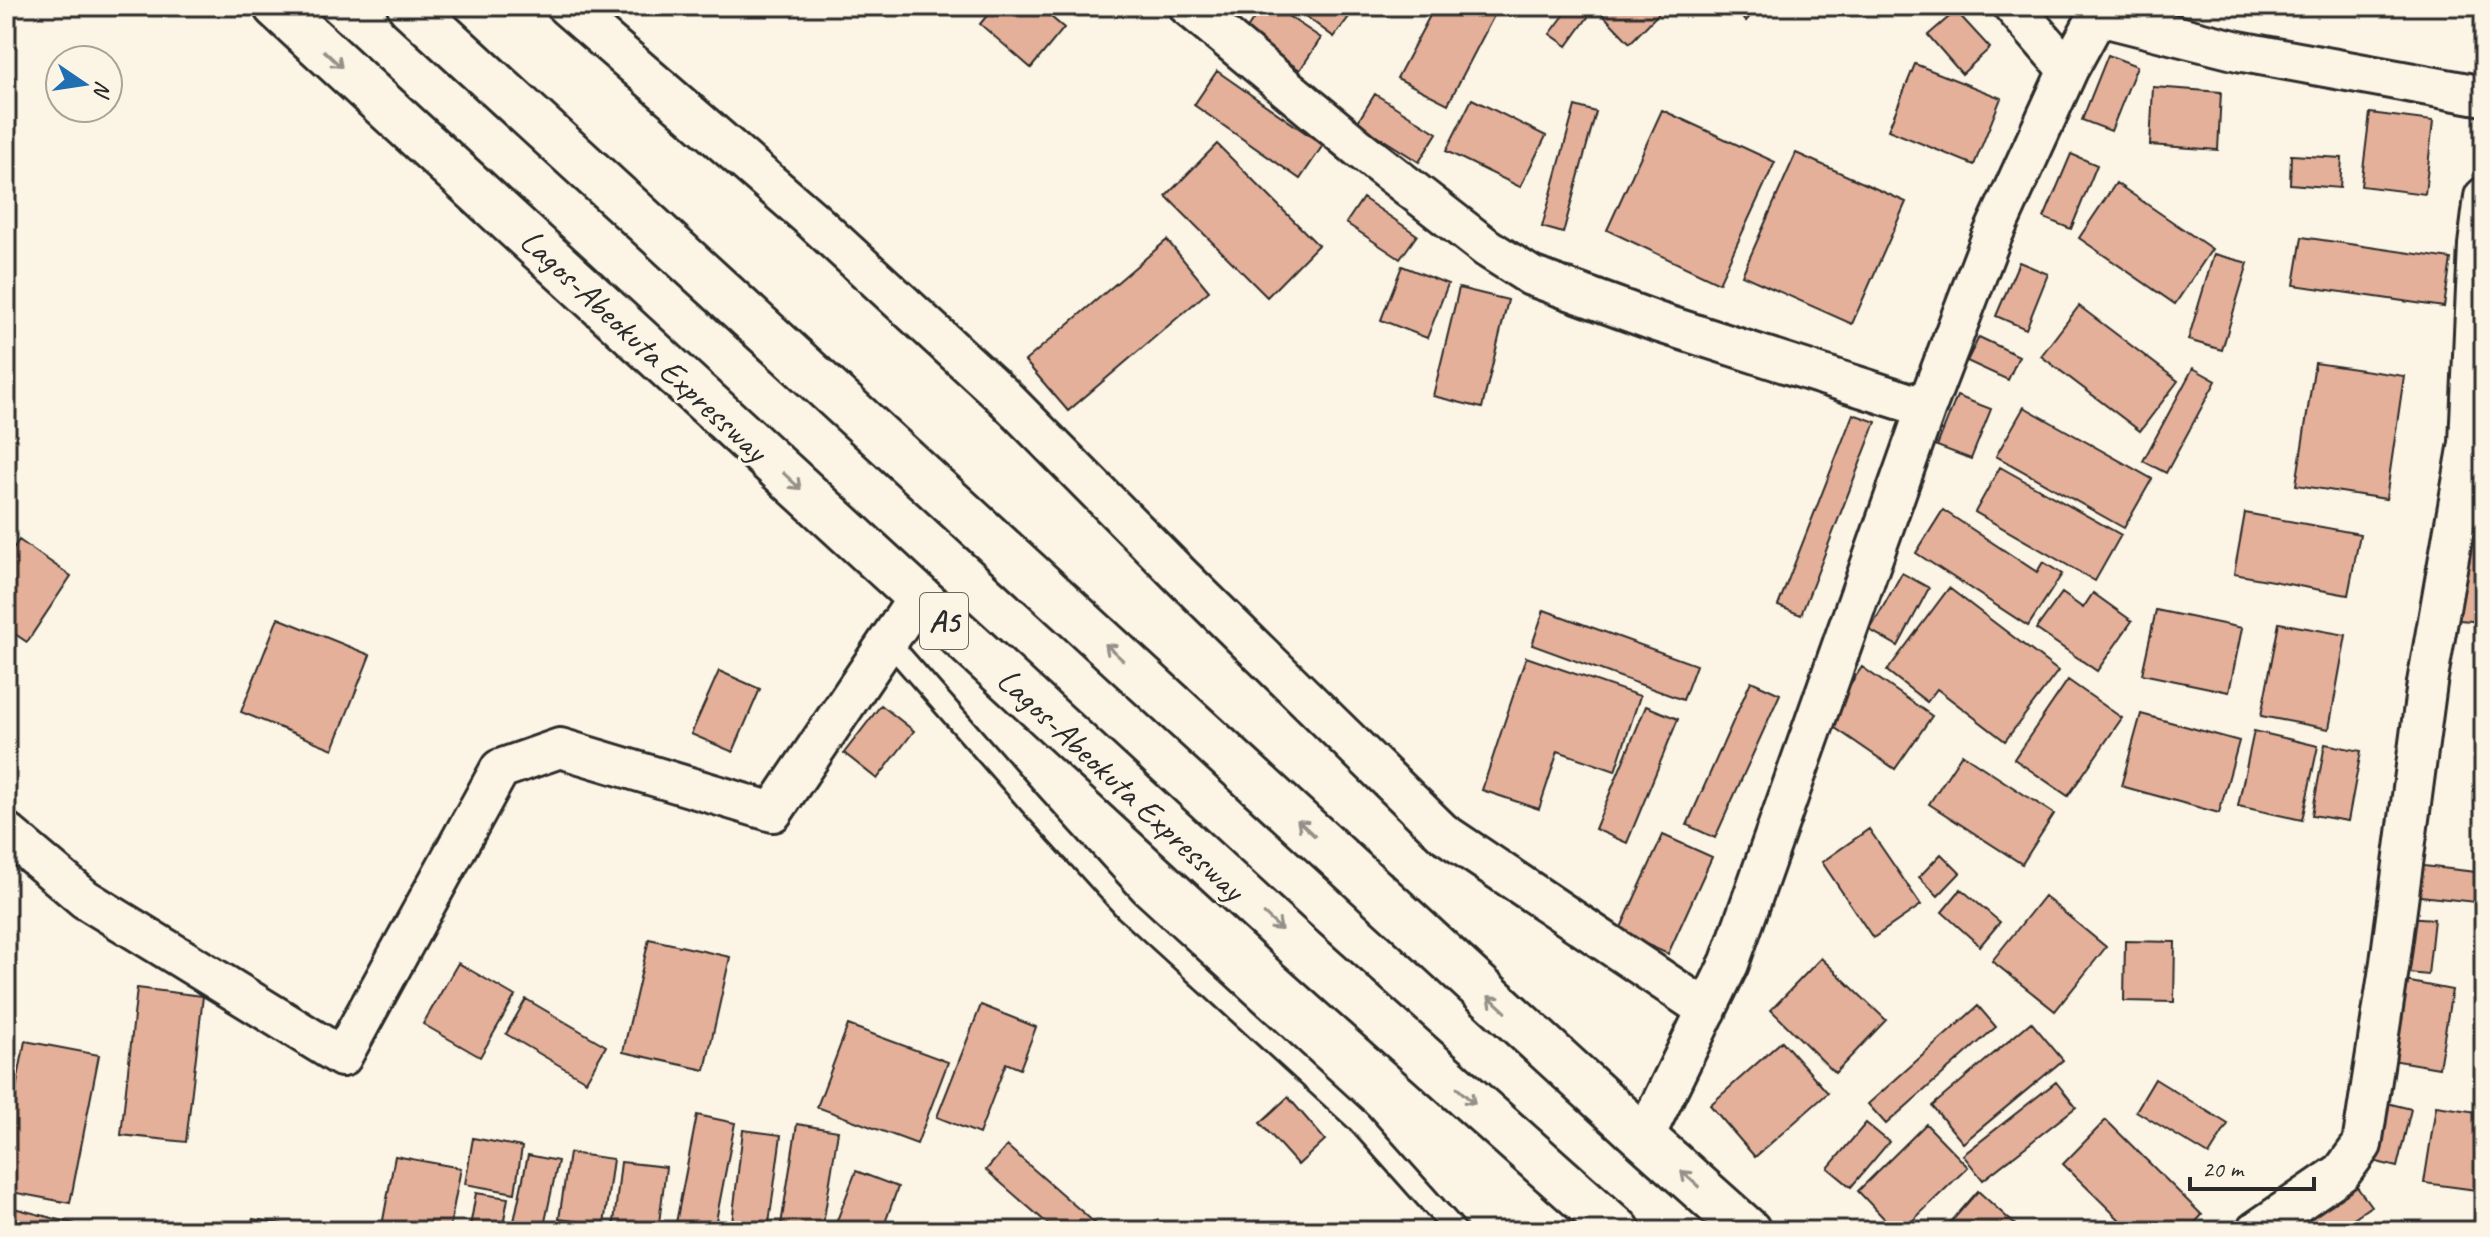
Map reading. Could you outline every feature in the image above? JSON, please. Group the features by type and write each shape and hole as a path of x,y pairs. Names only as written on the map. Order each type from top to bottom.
{"highway":[{"name":"Lagos-Abeokuta Expressway","path":"276,6 1299,947 1618,1231"},
{"path":"410,6 1748,1231"}],"street":[{"path":"566,6 809,217 1004,397 1442,832 1707,1010"},
{"path":"1188,6 1361,150 1487,248 1531,276 1657,322 1926,408"},
{"path":"2013,6 2068,70"},
{"path":"1644,1138 1729,964 1926,408 1990,241 2068,70 2101,11 2238,51 2484,96"},
{"path":"2256,1231 2342,1172 2362,1145 2427,683 2469,443 2478,245 2484,197"},
{"path":"6,832 85,899 342,1057 500,769 560,748 773,812 918,597"}],"lane":[{"path":"888,641 1126,909 1359,1122 1456,1231"}],"building":[{"path":"995,6 1038,6 1064,28 1031,68 980,24"},
{"path":"1262,6 1273,6 1321,38 1300,70 1245,32"},
{"path":"1292,6 1357,6 1334,37"},
{"path":"1435,6 1499,6 1448,104 1397,78"},
{"path":"1571,6 1596,6 1567,46 1550,34"},
{"path":"1610,6 1657,6 1661,11 1630,43 1602,14"},
{"path":"1728,6 1759,6 1746,21"},
{"path":"1956,11 1990,48 1962,74 1928,35"},
{"path":"2108,55 2137,66 2111,131 2082,120"},
{"path":"1915,64 2001,98 1974,165 1888,130"},
{"path":"1217,71 1323,145 1300,179 1194,105"},
{"path":"2153,87 2221,92 2218,150 2150,145"},
{"path":"1375,94 1437,133 1419,162 1357,123"},
{"path":"1472,99 1546,136 1520,187 1446,151"},
{"path":"1575,106 1596,112 1563,233 1542,227"},
{"path":"1662,110 1775,162 1719,283 1607,230"},
{"path":"2370,113 2433,121 2425,194 2361,186"},
{"path":"1217,144 1318,245 1267,297 1166,196"},
{"path":"1796,153 1906,202 1852,324 1742,275"},
{"path":"2071,154 2097,165 2071,229 2044,218"},
{"path":"2291,155 2342,158 2340,188 2290,184"},
{"path":"2116,183 2212,249 2175,304 2079,238"},
{"path":"1363,198 1417,235 1400,259 1346,223"},
{"path":"2302,237 2451,259 2444,307 2294,285"},
{"path":"1167,240 1209,291 1068,411 1025,361"},
{"path":"2214,254 2248,263 2222,350 2188,340"},
{"path":"2019,262 2048,274 2026,329 1996,316"},
{"path":"1402,266 1448,284 1427,338 1381,320"},
{"path":"1459,288 1508,300 1482,408 1433,396"},
{"path":"2079,306 2178,381 2140,431 2041,356"},
{"path":"1979,337 2019,356 2008,380 1967,361"},
{"path":"2315,363 2404,376 2386,499 2296,485"},
{"path":"2193,368 2216,381 2166,473 2143,461"},
{"path":"1957,396 1991,409 1971,459 1937,446"},
{"path":"2024,407 2152,479 2124,528 1996,456"},
{"path":"1853,414 1876,422 1801,615 1778,606"},
{"path":"2000,467 2121,535 2095,581 1975,512"},
{"path":"1943,510 2037,572 2043,562 2062,574 2028,626 1916,553"},
{"path":"2245,513 2360,534 2348,595 2234,574"},
{"path":"2468,519 2484,521 2484,622 2459,620"},
{"path":"19,540 71,576 27,642 6,628 6,559"},
{"path":"1902,573 1929,588 1898,646 1870,630"},
{"path":"1949,588 2058,671 2005,741 1937,689 1927,702 1887,671"},
{"path":"2062,593 2083,608 2093,593 2132,621 2097,671 2036,629"},
{"path":"1544,610 1696,665 1683,700 1532,645"},
{"path":"2156,610 2242,628 2229,692 2142,674"},
{"path":"278,618 370,655 333,749 241,712"},
{"path":"2279,623 2346,635 2329,729 2261,716"},
{"path":"1526,657 1640,696 1615,771 1558,751 1539,809 1482,790"},
{"path":"1862,667 1932,716 1895,769 1825,721"},
{"path":"719,671 760,689 733,752 691,734"},
{"path":"2068,680 2122,718 2068,796 2014,759"},
{"path":"1751,681 1780,694 1715,838 1687,825"},
{"path":"881,705 914,731 877,779 844,753"},
{"path":"1646,706 1678,719 1627,843 1595,829"},
{"path":"2141,714 2239,741 2219,813 2121,786"},
{"path":"2254,731 2318,746 2302,820 2238,806"},
{"path":"2325,744 2361,751 2348,821 2312,815"},
{"path":"1962,754 2054,814 2022,864 1929,804"},
{"path":"1869,829 1921,905 1873,938 1822,862"},
{"path":"1663,835 1712,857 1668,954 1619,932"},
{"path":"1941,854 1960,873 1938,896 1919,877"},
{"path":"2415,865 2484,873 2484,903 2411,895"},
{"path":"1961,889 2000,922 1980,946 1942,912"},
{"path":"2044,896 2106,947 2055,1011 1992,961"},
{"path":"2405,917 2434,919 2428,975 2399,972"},
{"path":"649,939 730,957 705,1070 623,1052"},
{"path":"2125,941 2175,942 2174,1002 2124,1001"},
{"path":"1821,958 1886,1020 1835,1073 1771,1010"},
{"path":"458,963 515,996 480,1057 423,1024"},
{"path":"2400,980 2452,990 2439,1068 2386,1059"},
{"path":"137,988 203,996 186,1142 121,1135"},
{"path":"526,999 606,1046 586,1081 506,1034"},
{"path":"981,1005 1036,1027 1020,1069 1006,1063 979,1134 937,1117"},
{"path":"1978,1006 1996,1027 1886,1124 1868,1104"},
{"path":"2031,1022 2063,1060 1963,1143 1932,1106"},
{"path":"848,1025 948,1062 917,1144 817,1107"},
{"path":"25,1041 99,1055 70,1203 6,1191 6,1141"},
{"path":"1782,1041 1828,1093 1755,1157 1710,1105"},
{"path":"2155,1079 2228,1124 2209,1155 2136,1111"},
{"path":"2056,1082 2076,1107 1983,1180 1963,1155"},
{"path":"1288,1097 1325,1140 1298,1165 1260,1123"},
{"path":"2383,1102 2411,1109 2397,1167 2369,1160"},
{"path":"2436,1106 2484,1113 2484,1191 2424,1183"},
{"path":"697,1115 735,1123 714,1231 676,1223"},
{"path":"2106,1120 2202,1215 2187,1231 2131,1231 2063,1164"},
{"path":"1866,1123 1889,1142 1851,1187 1828,1168"},
{"path":"797,1124 838,1131 822,1231 780,1231"},
{"path":"1926,1124 1968,1167 1902,1231 1896,1231 1858,1191"},
{"path":"743,1130 781,1135 768,1231 731,1231"},
{"path":"473,1138 522,1147 515,1193 465,1184"},
{"path":"1007,1146 1104,1231 1056,1231 986,1170"},
{"path":"569,1153 613,1159 604,1225 559,1219"},
{"path":"528,1155 558,1161 543,1231 512,1231"},
{"path":"395,1156 461,1168 449,1231 381,1231"},
{"path":"621,1162 666,1167 658,1231 613,1231"},
{"path":"856,1171 898,1187 882,1231 833,1231"},
{"path":"2351,1179 2371,1206 2335,1231 2318,1231 2304,1212"},
{"path":"1978,1191 2021,1230 1943,1231"},
{"path":"476,1193 508,1198 502,1231 470,1227"},
{"path":"6,1206 75,1224 73,1231 6,1231"},
{"path":"253,1219 323,1231 251,1231"}]}
